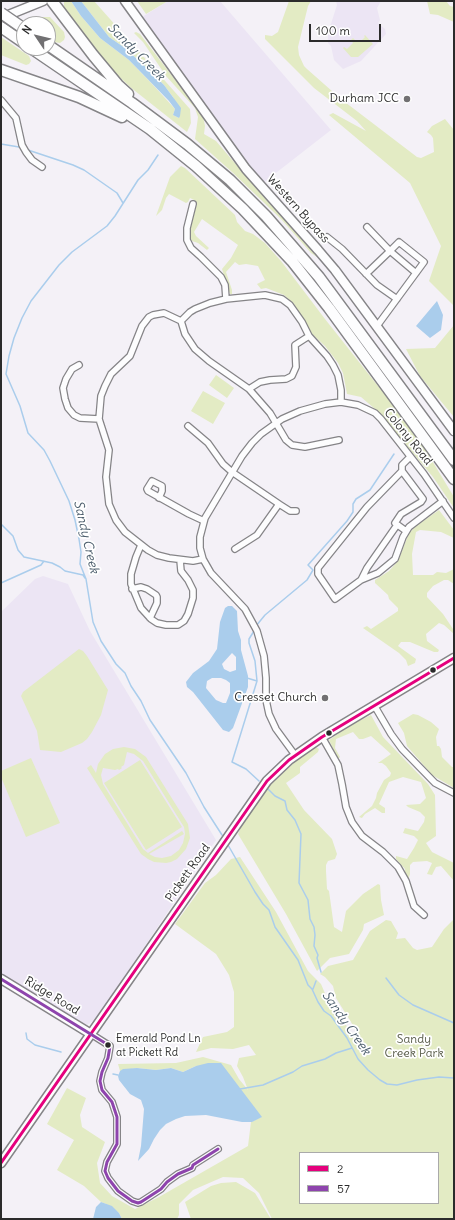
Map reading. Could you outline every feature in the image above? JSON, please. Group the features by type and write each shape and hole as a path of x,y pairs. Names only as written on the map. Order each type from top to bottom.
{"highway":[{"path":"52,1 118,85 168,129 230,180 266,216 292,245 323,282 454,460"},
{"path":"1,13 16,24"},
{"path":"4,29 16,37"},
{"path":"56,52 168,129"},
{"path":"43,56 150,130 191,162 228,194 268,235 292,261 341,324 454,479"},
{"path":"1,70 79,97 107,109 137,126 150,130"}],"street":[{"path":"1,18 43,1"},
{"name":"Western Bypass","path":"125,1 246,168 318,250 377,326 454,431"},
{"path":"1,100 16,118 22,145 26,152 32,160 42,167"},
{"path":"193,204 187,228 187,240 190,248 221,277 225,285 226,299"},
{"path":"367,227 390,250 416,272"},
{"path":"327,237 342,249 377,285 396,299"},
{"path":"366,274 399,242 424,262 377,326"},
{"path":"181,321 195,309 226,299 265,294 279,298 290,305 302,322 309,336 328,356 337,372 341,390 341,402"},
{"path":"181,321 164,314 154,315 146,320 142,326 130,356 107,380 102,396 99,419 109,450 106,477 111,509 116,520 125,532 152,552 180,560 203,560"},
{"path":"181,321 185,334 198,352 249,389 270,412 286,440 296,447 305,447 339,440"},
{"path":"249,389 260,382 286,379 292,376 296,367 295,345 309,336"},
{"path":"79,365 72,369 63,388 68,408 76,417 99,419"},
{"name":"Colony Road","path":"295,755 276,729 269,714 266,700 264,656 257,631 245,609 211,573 203,560 200,548 200,537 204,521 232,472 252,443 276,422 314,406 341,402 358,404 379,416 443,501 454,518"},
{"path":"188,426 208,443 223,464 232,472 290,511 296,512"},
{"path":"361,580 367,568 397,525 395,523 401,514 421,502 423,499 402,471 402,465 410,457"},
{"path":"402,471 367,507 318,568 318,574 335,599 361,580 378,573 394,559 406,531 417,520 443,501"},
{"path":"159,498 204,521"},
{"path":"235,549 257,535 279,504"},
{"path":"397,525 406,531"},
{"path":"141,545 131,574 132,589 141,608 157,623 172,626 178,625 184,621 188,614 193,598 193,590 181,571 180,560"},
{"path":"132,589 141,587 156,594 157,603 150,618"},
{"name":"Pickett Road","path":"1,1162 262,787 295,755 374,705 454,658"},
{"path":"374,705 391,734 402,749 435,783 454,793"},
{"path":"322,737 338,765 346,807 352,822 362,836 383,852 398,867 406,881 414,906 424,915"},
{"name":"Ridge Road","path":"1,979 91,1034"},
{"path":"91,1034 110,1046 108,1058 100,1081 102,1090 112,1102 116,1112 117,1144 107,1162 105,1171 108,1178 118,1191 132,1201 138,1203 141,1202 161,1189 167,1182 178,1174 192,1168 192,1165 218,1149"}],"shaded area":[{"path":"168,1 220,1 331,130 263,183 142,17"},
{"path":"336,1 381,1 377,8 380,20 378,23 385,29 386,34 361,61 343,69 334,60 331,46 328,43 328,33 337,5"},
{"path":"43,576 68,584 90,631 216,840 96,1019 87,1025 1,975 1,612 35,579"}],"green space":[{"path":"64,1 71,1 81,16 100,38 129,60 175,109 173,115 179,118 173,97 164,85 125,48 109,37 81,1 94,1 190,109 191,123 187,132 130,87 102,60 64,8"},
{"path":"137,1 168,1 146,14"},
{"path":"289,1 311,1 308,6 298,47 299,55 304,66 341,99 417,157 421,158 434,152 433,138 427,132 432,126 445,119 454,130 454,306 429,281 441,246 410,183 329,115 333,113 366,131 357,121 314,88 265,39 265,35 272,36 278,32"},
{"path":"427,1 446,1 450,6 454,7 454,22 438,15 430,14"},
{"path":"56,23 64,32 64,40 60,43 56,42"},
{"path":"136,32 140,34 203,116 205,126 204,134 216,141 269,203 319,256 317,257 311,253 281,219 195,139 198,117 195,108 166,76 143,42 134,33"},
{"path":"365,35 373,44 358,57 351,57 343,48 344,47 347,49 353,43 351,40 353,38 357,42 359,40 361,41"},
{"path":"1,37 16,47 16,56 29,56 31,61 26,65 1,55"},
{"path":"181,166 185,168 235,215 237,222 245,231 253,234 265,243 281,261 401,415 425,449 454,497 454,508 433,477 382,415 361,397 347,394 343,373 338,363 325,346 312,334 294,304 284,295 266,288 261,289 257,284 265,280 258,266 246,264 239,265 235,262 226,272 232,290 232,294 230,294 222,269 231,258 238,245 202,219 194,232 196,236 209,248 207,250 198,243 192,241 190,237 191,226 197,203 194,200 190,198 186,203 169,194 162,210 156,216 170,177"},
{"path":"454,325 454,417 420,376 406,349 435,348"},
{"path":"216,375 234,388 227,398 209,385"},
{"path":"203,391 225,403 213,424 191,411"},
{"path":"439,510 454,530 454,538 441,532 420,530 416,532 412,554 413,575 433,575 437,572 446,573 454,569 454,584 448,580 444,580 433,586 427,593 427,597 443,614 453,629 454,634 444,625 439,623 426,634 427,641 439,650 438,652 434,652 410,642 401,642 398,646 416,659 415,663 408,666 406,660 399,653 363,628 367,626 371,629 398,611 398,608 389,599 388,595 375,583 375,580 389,571 398,561 409,533 416,526"},
{"path":"79,649 87,656 108,690 101,715 92,732 82,743 61,752 40,750 37,731 21,696 23,692"},
{"path":"413,714 431,722 439,729 436,737 437,746 441,749 442,757 452,767 454,767 454,788 432,775 407,746 404,733 398,723"},
{"path":"371,715 383,737 428,784 435,795 436,836 426,843 432,852 454,863 454,881 441,866 436,867 432,875 427,874 432,863 427,861 413,862 410,865 408,880 405,876 405,869 396,859 396,856 407,859 418,840 414,836 403,833 405,828 418,831 424,822 425,817 420,812 406,805 420,804 426,798 421,782 403,777 389,782 379,804 385,808 385,813 382,813 375,808 365,814 362,818 359,817 372,806 384,780 390,776 391,773 386,766 382,763 378,763 391,754 371,736 359,739 353,732 336,739 335,748 340,757 338,759 329,740 351,725"},
{"path":"124,747 135,749 146,757 188,824 190,838 186,849 177,859 166,863 154,862 141,854 87,768 91,765 96,773 98,764 105,754 113,749","holes":["127,752 134,754 143,761 184,827 185,834 183,843 179,850 171,856 162,858 149,854 184,834 182,831 148,853 143,849 103,784 101,775 103,768 119,770 124,765"]},
{"path":"316,747 319,749 318,752 300,767 300,773 286,783 304,810 332,839 337,854 335,859 328,861 326,865 327,889 329,891 334,927 342,932 346,911 363,894 378,884 380,885 384,915 364,924 363,930 349,954 330,958 317,971 286,914 238,834 244,819 264,791 301,756"},
{"path":"31,758 60,823 26,837 1,777 1,771"},
{"path":"140,760 182,827 146,850 104,783"},
{"name":"Sandy Creek Park","path":"240,857 276,912 308,971 321,984 327,998 339,1012 360,1048 364,1043 336,998 333,986 320,974 328,966 353,960 370,931 386,920 391,921 398,933 396,939 405,938 413,948 417,950 432,947 444,929 454,919 454,1219 272,1219 259,1193 243,1178 223,1177 193,1190 179,1204 179,1215 177,1219 122,1219 119,1213 101,1202 84,1186 57,1170 74,1140 47,1124 67,1088 86,1098 80,1115 82,1127 105,1142 97,1163 100,1183 112,1196 135,1209 159,1197 248,1146 251,1122 261,1117 196,1066 183,1072 171,1068 156,1070 137,1068 120,1071 118,1064 176,1063 203,1057 231,1065 239,1079 248,1090 237,1066 239,1058 256,1055 249,1045 233,1049 211,1048 196,1052 203,1037 227,1032 234,1027 234,992 229,975 216,954 175,924 205,883 216,875 231,859"},
{"path":"236,1182 255,1193 271,1219 191,1219 185,1202 211,1186 221,1183"}],"water":[{"path":"71,1 81,1 109,37 125,48 164,85 181,108 179,118 173,115 175,109 169,101 129,60 100,38 81,16"},
{"path":"437,301 443,315 441,330 430,338 416,326"},
{"path":"232,606 237,611 241,650 248,676 248,687 233,728 229,732 223,730 193,692 187,687 186,682 193,673 209,661 217,649 220,622 225,608","holes":["232,653 236,657 236,670 230,672 224,669 222,664","212,678 221,678 230,683 230,693 226,703 216,700 206,688 207,681"]},
{"path":"208,1063 221,1063 262,1117 252,1122 242,1122 206,1115 185,1116 176,1119 166,1124 160,1130 149,1149 138,1161 141,1146 144,1109 141,1100 130,1094 119,1080 118,1076 120,1071 123,1069 137,1068 156,1070 171,1068 183,1072 196,1066"},
{"path":"101,1202 112,1206 119,1213 122,1219 93,1219 96,1207"}],"waterway":[{"path":"1,144 19,147"},
{"path":"28,150 84,170 117,193 123,203"},
{"name":"Sandy Creek","path":"158,155 148,170 138,180 107,226 72,252 59,265 31,301 14,338 6,374 20,406 28,433 44,450 69,501 79,539 81,552 80,564 86,579 93,622 101,641 116,664 125,673 150,720 186,773 204,807 222,835"},
{"path":"256,626 265,615 307,580 313,570 308,565 347,521 353,512 353,504 356,499 370,490 394,454"},
{"path":"1,524 13,536 18,550 24,557 52,563 65,571 83,575 85,578"},
{"path":"1,583 41,565 44,561"},
{"path":"254,631 249,639 249,643 255,661 257,681 232,762 246,769 259,781"},
{"path":"247,678 257,681"},
{"path":"267,788 275,796 285,801 287,810 295,820 301,834 299,883 308,900 310,919 314,927 314,946 318,955 317,958 321,972"},
{"name":"Sandy Creek","path":"228,845 255,892 269,910 275,927 298,960 308,985 312,989 318,1002 324,1011 331,1016 347,1038 358,1059 368,1070 387,1084 397,1085 439,1077 454,1078"},
{"path":"386,978 399,995 413,1005 454,1023"},
{"path":"313,989 316,981"},
{"path":"26,1033 27,1039 35,1045 61,1052"},
{"path":"240,1089 263,1085 293,1072 302,1066 325,1059 336,1053 352,1048"},
{"path":"113,1074 118,1075"}],"transit line":[{"name":"2","path":"1,1163 267,781 289,760 322,737 454,658"},
{"name":"57","path":"1,979 110,1046 108,1058 100,1081 102,1090 112,1102 117,1117 117,1144 107,1162 105,1171 108,1178 118,1191 132,1201 138,1203 141,1202 161,1189 167,1182 178,1174 192,1168 193,1165 218,1149"}],"place":[{"name":"Durham JCC","path":"407,99"},
{"name":"Cresset Church","path":"325,698"},
{"name":"Emerald Pond Ln at Pickett Rd","path":"108,1045"}]}
